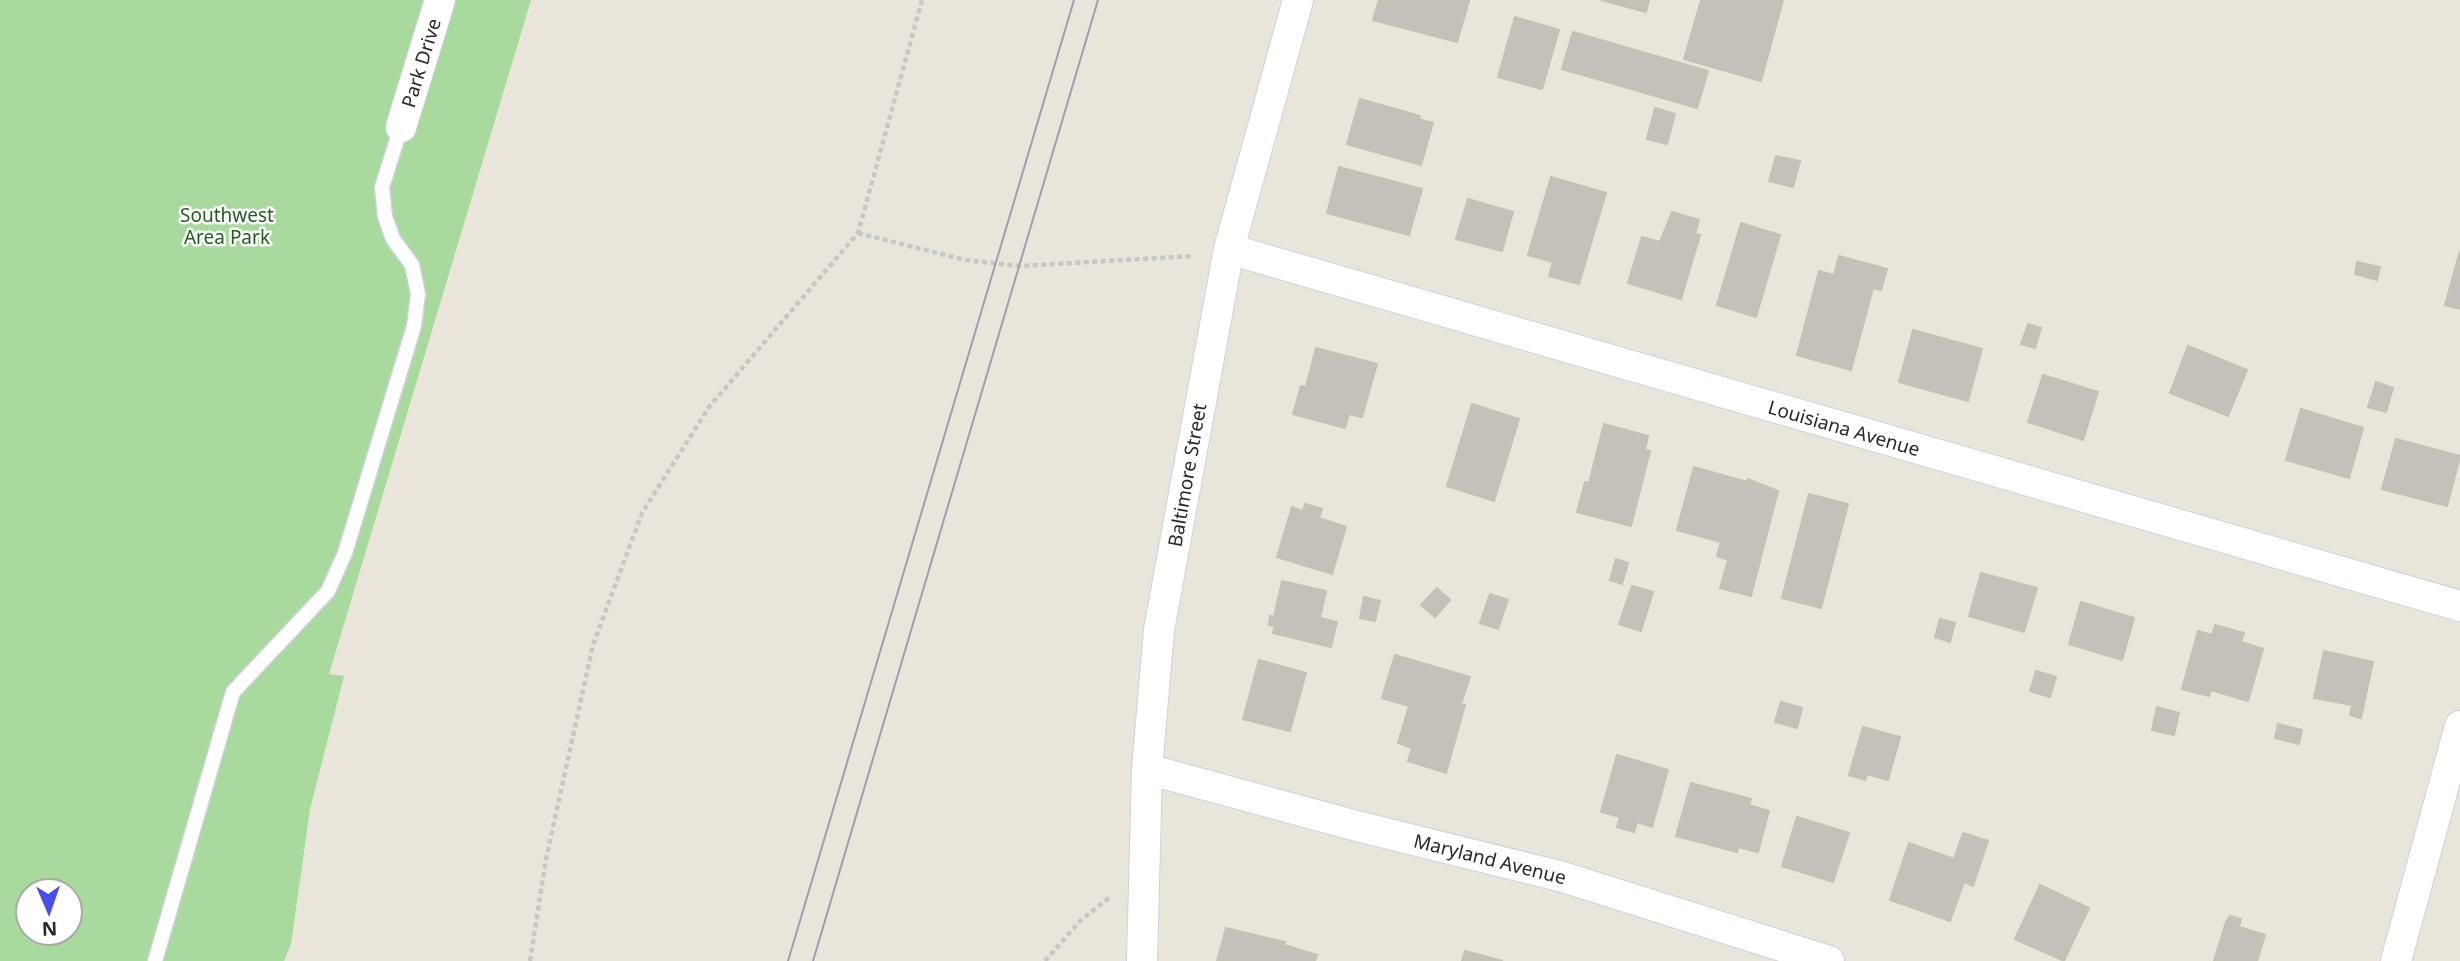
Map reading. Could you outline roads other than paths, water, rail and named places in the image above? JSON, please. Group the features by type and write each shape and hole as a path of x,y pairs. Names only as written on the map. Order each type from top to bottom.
{"street":[{"name":"Park Drive","path":"401,127 440,0"},
{"name":"Baltimore Street","path":"1142,961 1147,769 1159,630 1229,249 1298,0"},
{"name":"Louisiana Avenue","path":"1229,249 2460,607"},
{"path":"2396,961 2460,726"},
{"name":"Maryland Avenue","path":"1147,769 1353,825 1563,877 1829,961"}],"lane":[{"path":"155,961 233,692 328,590 345,553 414,326 418,294 412,265 393,239 385,217 382,187 401,127"}],"tram line":[{"path":"788,961 1074,0"},
{"path":"813,961 1098,0"}],"park label":[{"name":"Southwest Area Park","path":"227,226"}]}
